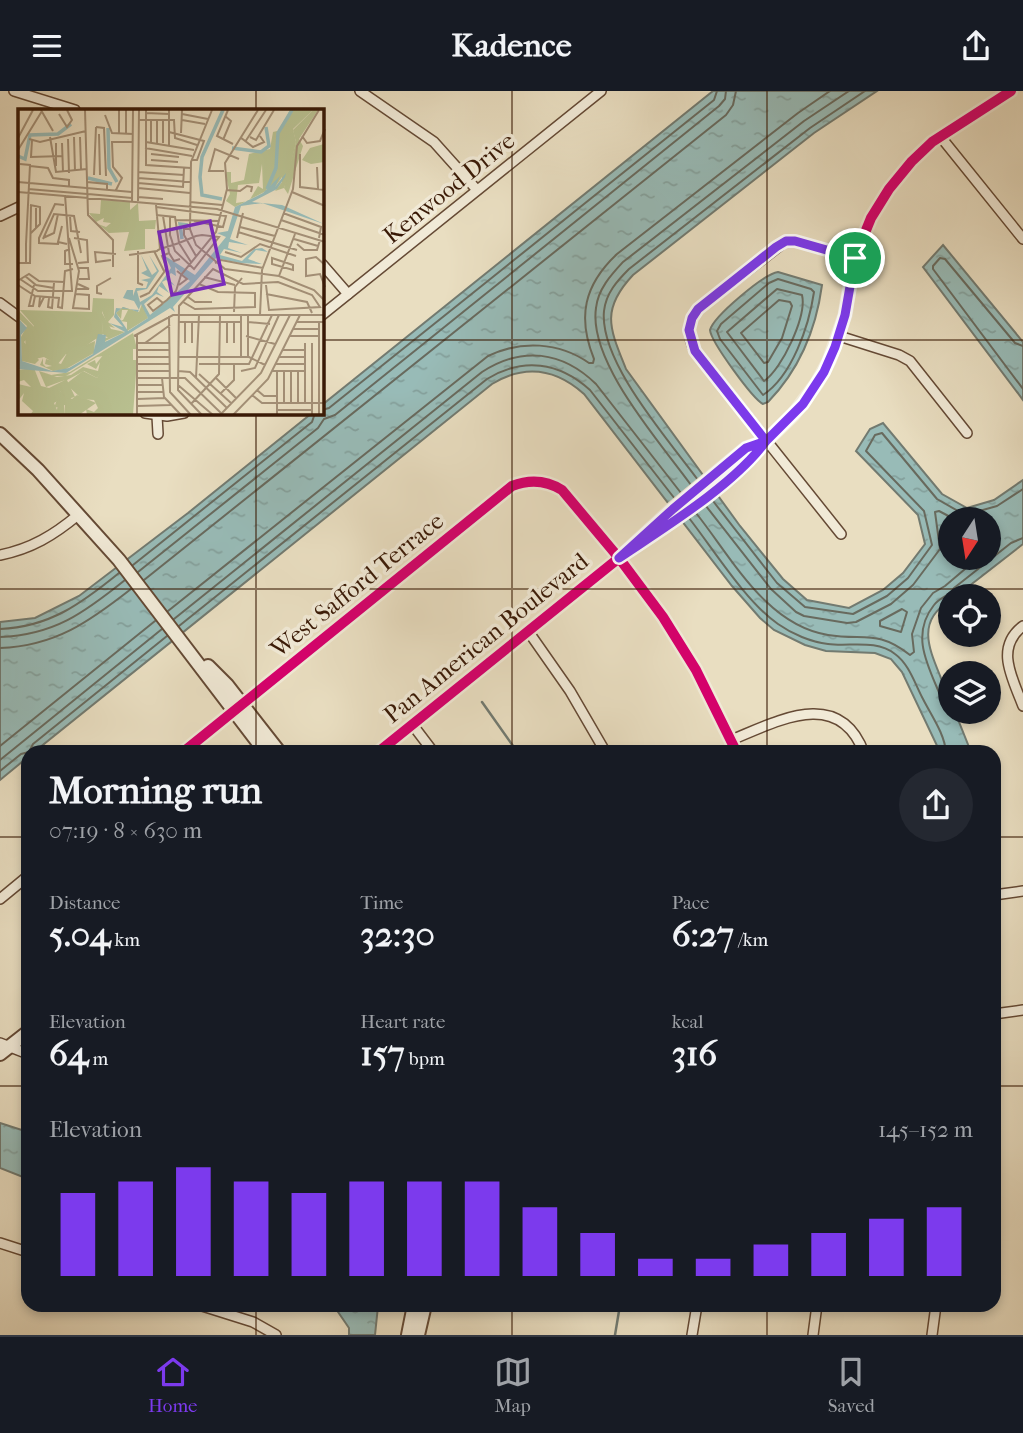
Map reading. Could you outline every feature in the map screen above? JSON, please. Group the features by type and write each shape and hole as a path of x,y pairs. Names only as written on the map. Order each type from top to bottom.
{"street":[{"path":"14,91 72,109"},
{"path":"360,91 371,94 434,142 477,190"},
{"name":"Kenwood Drive","path":"324,313 601,91"},
{"name":"Pan American Boulevard","path":"387,745 619,558 746,448 766,441 793,415 824,372 839,336 855,258 871,218 889,188 912,161 940,136 1012,91"},
{"path":"940,136 1023,239"},
{"path":"0,216 18,207"},
{"path":"841,534 695,351 690,337 692,318 698,309 786,241 795,241 855,258"},
{"path":"324,266 348,294"},
{"path":"0,303 18,316"},
{"path":"839,336 910,361 967,433"},
{"path":"154,415 167,415"},
{"path":"158,416 158,434"},
{"path":"0,434 38,470 119,560 238,709 272,745"},
{"path":"733,745 681,646 645,591 619,558 680,517 730,478 753,459 766,441"},
{"name":"West Safford Terrace","path":"192,745 507,490 527,481 543,482 562,490 619,558"},
{"path":"0,555 27,548 52,536 79,515"},
{"path":"1023,626 1011,638 1006,658 1023,706"},
{"path":"528,631 570,691 601,745"},
{"path":"238,709 262,745"},
{"path":"731,740 791,715 817,713 842,723 856,736 860,745"},
{"path":"412,724 427,745"},
{"path":"0,899 21,882"},
{"path":"1001,894 1023,891"},
{"path":"1001,1013 1023,1010"},
{"path":"3,1048 21,1036"},
{"path":"3,1048 21,1052"},
{"path":"0,1243 21,1250"},
{"path":"221,1312 253,1322 276,1335"},
{"path":"408,1335 413,1312"},
{"path":"418,1335 423,1312"},
{"path":"692,1335 696,1312"},
{"path":"813,1335 816,1312"},
{"path":"932,1335 935,1312"}],"water":[{"path":"713,91 877,91 814,133 633,275 616,299 612,310 612,331 626,369 740,526 783,579 807,600 849,608 883,590 903,573 925,544 918,515 856,451 870,429 883,423 942,494 965,507 938,507 938,571 988,571 972,584 938,584 938,610 929,625 928,639 938,670 938,724 960,724 968,745 937,745 902,672 891,659 875,653 826,651 805,645 774,630 760,618 732,586 584,394 562,379 540,372 516,374 492,384 43,745 21,745 21,763 0,780 0,622 35,618 79,596 310,415 324,415 324,403"},
{"path":"943,245 1023,342 1023,400 923,267"},
{"path":"778,272 822,285 816,318 805,348 789,376 768,402 763,404 733,370 710,330 720,315 740,297 771,274"},
{"path":"1023,480 1023,544 1001,561 1001,507 970,507 994,500"},
{"path":"0,1123 21,1130 21,1176 0,1168"},
{"path":"338,1312 377,1312 375,1335 349,1335 349,1328"}],"waterway":[{"path":"482,702 512,745"},
{"path":"615,1335 619,1312"}],"cycle path":[{"path":"387,745 619,558 672,509 746,448 766,441 793,415 817,383 829,361 845,315 852,271 860,245 871,218 889,189 932,142 1011,91"},
{"path":"192,745 512,486 525,482 544,482 562,490 619,558 663,617 696,670 733,745"}],"route":[{"path":"855,258 795,241 786,241 694,314 689,330 691,344 766,441 753,459 730,478 680,517 619,558 746,448 766,441 803,404 824,372 835,347 845,315 855,258"}]}
